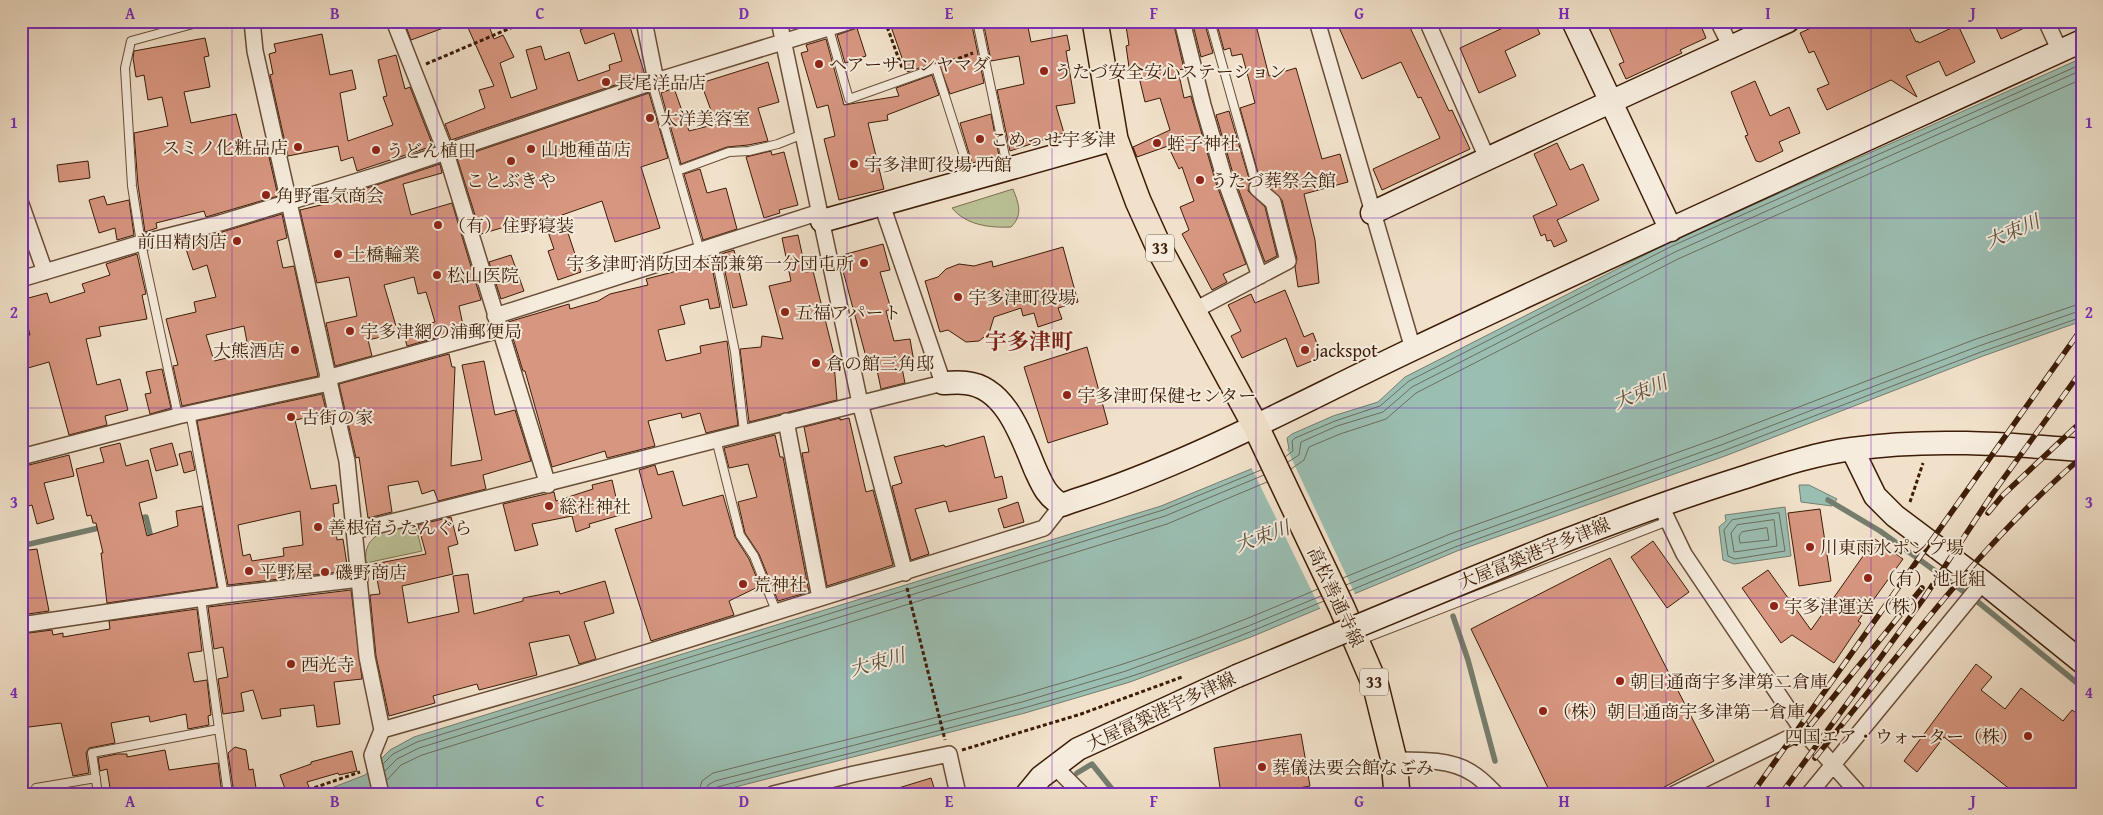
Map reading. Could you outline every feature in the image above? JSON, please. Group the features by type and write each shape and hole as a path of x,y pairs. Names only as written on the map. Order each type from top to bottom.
{"main road":[{"name":"高松善通寺線","path":"1095,21 1115,139 1138,201 1193,311 1256,427 1342,608 1376,687 1394,760 1396,794"}],"street":[{"path":"252,21 255,51 347,461 367,657 382,730 372,755 381,794"},
{"path":"394,21 446,152 548,485"},
{"path":"644,21 654,82"},
{"path":"779,21 860,403 905,577"},
{"path":"21,279 141,243 220,223 446,152 783,40 829,29 851,21"},
{"path":"1182,21 1203,105 1225,180 1260,276"},
{"path":"1317,21 1413,349"},
{"path":"1427,21 1487,158"},
{"path":"1718,21 1731,47"},
{"path":"1372,213 1487,158 1611,104 1788,21"},
{"path":"2046,21 2060,51"},
{"path":"1579,23 1611,104 1671,230"},
{"path":"382,730 575,675 820,598 905,577 1044,528 1062,504 1159,469 1256,427 1413,349 2082,42"},
{"path":"21,457 184,414 328,380 707,249 821,217 882,205 1115,139"},
{"path":"1193,311 1288,261 1272,202 1257,188"},
{"path":"21,204 45,272"},
{"path":"882,205 943,382"},
{"path":"354,531 548,485 716,439 943,382 968,383 987,392 1005,406 1015,421 1047,494 1062,504"},
{"path":"786,421 820,598"},
{"name":"大屋冨築港宇多津線","path":"1027,794 1054,766 1078,749 1236,676 1551,546 1664,512 1798,459 1852,449 1925,442 1987,443 2082,450"},
{"path":"1852,449 1875,496 1895,516 1976,591 2082,662"},
{"path":"1664,512 1684,554 1803,731 1859,794"},
{"path":"21,625 224,595 360,579"},
{"path":"1809,794 1832,762 1976,591"},
{"path":"1674,794 1803,731"},
{"path":"773,794 948,752 958,794"},
{"path":"1394,760 1425,760 1457,766 1472,773 1496,794"},
{"path":"1054,766 1082,794"}],"lane":[{"path":"204,21 131,41 125,68 132,186 141,243 184,414 224,595"},
{"path":"977,21 1007,169"},
{"path":"1210,21 1257,188"},
{"path":"829,29 849,99 936,68 972,179"},
{"path":"654,82 677,171 707,249 735,352 744,432"},
{"path":"677,171 729,152 749,151 778,144 803,134"},
{"path":"716,439 740,535 754,556 776,611"},
{"path":"1356,641 1664,512"},
{"path":"201,599 228,794"},
{"path":"98,794 92,753 219,729"},
{"path":"36,788 96,778"}],"path":[{"path":"413,69 527,21"},
{"path":"885,21 906,78"},
{"path":"936,68 983,49"},
{"path":"1908,508 1925,455"},
{"path":"905,577 948,752 1080,714 1183,677"},
{"path":"296,794 359,773 372,755"}],"green space":[{"path":"1013,189 1019,209 1015,223 1011,227 986,226 971,222 952,208"},
{"path":"415,523 422,551 366,563 368,545 373,539 387,531"}],"water":[{"name":"大束川","path":"2082,58 2082,321 1983,356 1725,456 1457,551 1251,637 1130,682 1025,713 708,794 316,794 365,775 390,750 414,737 1161,506 1251,469 1289,449 1287,438 1292,434 1333,416 1378,402 1405,377 1670,242"},
{"path":"1799,485 1809,485 1837,499 1832,506 1801,502"},
{"path":"1785,507 1791,556 1734,564 1723,560 1719,527 1726,521 1725,515"}],"pier":[{"path":"1287,449 1356,596 1321,610 1251,467"}],"building":[{"path":"404,21 457,21 457,23 411,40"},
{"path":"465,21 487,21 494,39 503,35 514,57 500,63 511,98 537,89 526,50 541,46 545,60 569,52 578,81 610,70 609,65 622,61 614,33 585,44 580,30 589,26 588,21 635,21 635,25 630,27 645,75 451,140 445,124 485,108 479,90 494,86"},
{"path":"889,21 971,21 984,83 950,94 939,64 934,63 907,72"},
{"path":"983,21 1011,21 1011,25 1027,22 1031,42 1067,35 1070,50 1066,51 1075,103 1056,106 1064,133 1010,151 997,90 1024,84 1019,56 991,61"},
{"path":"1149,21 1173,21 1184,69 1178,70 1184,98 1191,96 1216,183 1246,264 1223,274 1227,282 1212,290 1182,234 1189,230 1180,207 1194,201 1182,167 1179,169 1168,146 1137,157 1133,147 1170,130 1160,98 1145,102 1138,73 1130,74 1126,46 1129,45 1126,26"},
{"path":"1192,21 1204,21 1213,53 1201,57"},
{"path":"1216,21 1251,21 1252,26 1256,25 1269,76 1296,68 1322,159 1340,154 1348,182 1304,194 1315,240 1319,283 1298,287 1295,267 1297,259 1282,200 1260,180 1240,108 1255,103 1242,54 1232,56 1230,48 1224,50"},
{"path":"1336,21 1407,21 1449,111 1452,110 1470,149 1382,190 1373,169 1440,138 1421,97 1418,98 1401,62 1362,79"},
{"path":"1512,21 1534,21 1540,34 1505,51 1516,76 1479,93 1460,48 1505,27 1504,25"},
{"path":"1606,21 1699,21 1706,38 1680,50 1682,53 1626,79 1619,64 1624,62"},
{"path":"1826,21 1906,21 1916,42 1918,41 1919,43 1958,25 1975,62 1946,76 1939,61 1906,76 1917,97 1891,80 1827,110 1817,89 1829,84 1814,51 1809,53 1800,33"},
{"path":"1993,21 2037,21 2037,22 2001,39"},
{"path":"857,28 866,56 845,63 837,35"},
{"path":"322,34 330,75 352,70 356,89 340,93 348,141 393,125 383,97 387,96 378,60 396,55 405,89 410,87 433,146 357,171 353,157 341,161 338,146 288,156 270,75 273,74 269,54 276,52 274,44"},
{"path":"205,38 209,56 204,57 210,87 184,92 191,123 236,114 245,149 266,144 278,196 206,217 204,211 156,223 157,228 145,232 138,185 134,133 168,126 162,97 148,100 144,75 136,77 133,58 134,51"},
{"path":"826,39 844,105 899,96 896,88 932,75 939,95 887,115 888,120 868,123 884,189 839,200 824,139 835,136 828,105 817,108 801,53 808,51 806,45"},
{"path":"768,62 779,102 758,108 768,141 727,147 681,164 661,93 674,88 689,131 716,124 701,83"},
{"path":"1755,81 1770,116 1789,107 1800,133 1779,142 1783,151 1760,162 1756,161 1745,136 1748,135 1731,92"},
{"path":"649,93 668,158 641,167 660,228 615,242 602,201 562,215 581,272 558,280 548,251 554,249 545,223 511,234 508,226 481,234 457,158"},
{"path":"1229,111 1250,182 1248,191 1265,207 1277,256 1265,262 1234,177 1216,115"},
{"name":"こめっせ宇多津","path":"991,114 999,156 972,163 960,123"},
{"path":"1557,143 1570,170 1583,164 1599,200 1557,220 1567,241 1554,247 1551,240 1547,241 1545,234 1541,236 1533,216 1557,205 1534,154"},
{"path":"771,151 772,155 784,152 798,205 779,210 780,213 764,218 746,157"},
{"path":"88,161 90,178 59,182 57,165"},
{"path":"440,164 442,173 403,184 411,215 452,203 481,300 459,306 464,330 407,346 403,330 435,322 426,292 418,294 414,277 384,285 398,333 368,340 372,356 335,366 326,323 357,316 349,277 317,283 300,210 362,195 365,192 364,189"},
{"path":"700,169 707,193 726,188 737,229 703,240 684,174"},
{"path":"104,196 107,205 129,200 134,235 117,240 115,228 99,233 89,200"},
{"path":"282,214 287,238 277,241 283,268 294,266 318,376 182,406 173,366 178,365 166,319 196,312 194,302 216,297 207,265 193,270 186,249 213,239 212,235","holes":["244,326 249,353 214,361 206,335"]},
{"path":"798,235 806,272 813,271 833,351 837,400 749,422 740,349 761,347 762,336 783,339 769,286 791,281 782,238"},
{"path":"883,244 890,270 880,272 891,309 886,311 894,341 910,339 914,362 901,363 905,383 881,389 877,370 870,372 839,256"},
{"path":"1063,247 1078,302 1058,308 1062,319 1038,327 1034,313 1023,316 1021,308 994,317 989,333 979,341 966,342 948,330 940,332 925,281 938,277 946,269 959,264 974,266 992,261 993,267"},
{"path":"734,250 747,305 733,308 721,254"},
{"path":"137,254 146,294 142,295 147,319 99,327 101,336 86,339 97,385 120,379 128,410 105,416 107,425 69,435 49,362 21,370 21,336 30,335 21,300 47,293 50,303 85,292 82,284 110,275 106,264"},
{"path":"511,255 524,291 501,299 489,262"},
{"path":"710,257 720,307 710,309 708,299 680,306 685,324 658,330 666,361 701,353 700,346 727,341 738,425 706,433 700,413 682,418 681,413 648,421 655,446 607,458 605,451 552,467 525,371 523,371 508,322 569,304 570,309 598,301 610,294 648,285 646,279 708,263 706,258"},
{"path":"1285,290 1304,337 1313,333 1322,357 1297,367 1286,338 1242,358 1231,336 1241,331 1228,305 1251,294 1255,303"},
{"name":"宇多津町保健センター","path":"1087,347 1108,424 1048,443 1024,367"},
{"path":"449,354 452,367 455,367 451,466 482,460 462,365 484,361 495,415 515,410 531,461 483,475 486,489 438,501 434,490 422,494 418,481 388,486 392,512 368,518 359,457 356,458 339,384"},
{"path":"162,369 171,408 150,414 145,394 151,393 146,372"},
{"path":"322,394 327,414 295,420 311,489 336,485 339,503 333,504 337,540 343,539 348,571 228,585 197,421","holes":["300,511 303,545 283,548 284,556 252,561 250,554 243,556 238,525"]},
{"path":"840,418 840,420 849,418 866,492 873,490 893,565 827,586 802,453 809,452 804,427"},
{"path":"775,435 780,457 783,457 809,592 778,601 759,554 745,533 738,502 757,497 748,464 729,468 724,448"},
{"path":"984,436 995,478 1002,476 1007,498 949,512 946,501 915,509 929,554 911,560 892,486 902,483 894,457 944,445 945,447"},
{"path":"120,443 126,466 148,460 157,498 139,503 147,536 178,526 176,511 202,506 217,587 107,603 101,553 103,553 96,523 93,523 91,515 87,516 76,469 104,462 100,448"},
{"path":"172,443 178,465 156,471 150,449"},
{"path":"191,451 195,470 184,473 179,454"},
{"path":"69,455 74,476 44,483 54,519 37,524 32,505 21,508 21,467"},
{"path":"655,465 658,475 673,471 683,506 723,495 735,537 749,559 760,586 729,601 734,615 651,641 615,529 652,518 639,470"},
{"path":"612,480 620,515 589,524 590,527 576,532 572,516 532,524 538,545 515,551 503,504 554,492 556,501 593,489 592,485"},
{"path":"1018,502 1024,522 1004,528 998,509"},
{"name":"川東雨水ポンプ場","path":"1820,509 1831,581 1799,586 1788,513"},
{"path":"451,517 458,544 448,547 453,574 402,586 408,623 459,612 453,576 468,574 474,614 523,601 523,598 559,591 560,594 605,581 614,613 584,622 596,659 579,664 569,635 529,643 537,675 479,690 477,684 433,696 435,703 389,716 376,656 370,595 380,594 374,564 426,554 418,525"},
{"path":"1875,539 1903,559 1858,621 1861,623 1834,663 1792,635 1781,643 1742,588 1768,570 1811,630"},
{"path":"1653,541 1689,592 1667,608 1631,557"},
{"path":"37,549 49,611 21,615 21,551"},
{"name":"朝日通商宇多津第二倉庫","path":"1610,558 1714,761 1651,794 1551,794 1471,629"},
{"name":"西光寺","path":"351,590 362,679 334,682 340,724 317,727 314,705 280,709 281,716 262,719 253,690 241,693 244,711 223,714 218,679 228,677 223,647 214,649 208,607"},
{"path":"197,609 202,651 188,653 194,682 207,680 211,715 208,716 209,725 188,729 186,714 150,722 149,716 111,723 115,743 89,748 86,753 89,773 73,776 61,723 21,728 21,634 52,630 53,635 63,633 63,637 110,629 109,621"},
{"name":"四国エア・ウォーター（株）","path":"1976,664 1992,677 1981,690 2005,709 2021,688 2063,721 2072,710 2082,717 2082,794 2016,794 1944,737 1917,772 1904,761"},
{"name":"葬儀法要会館なごみ","path":"1301,734 1310,786 1264,794 1221,794 1214,748"},
{"path":"235,747 246,750 249,770 253,769 257,794 234,794 228,753"},
{"path":"165,750 169,770 218,763 222,794 111,794 107,769 100,771 98,758 117,754 127,754 127,757"},
{"path":"352,751 357,771 339,775 338,773 307,782 309,787 287,794 280,775 311,764 311,762"},
{"path":"931,778 936,794 893,794 892,790"}],"waterway":[{"path":"1828,500 1880,531 1978,602 2082,687"},
{"path":"136,519 146,517 152,542"},
{"path":"21,546 103,527"},
{"path":"1453,616 1468,660 1495,761"},
{"path":"1077,773 1092,764 1116,794"}],"railway":[{"path":"1752,794 2082,328"},
{"path":"1781,794 1924,598 1993,493 2082,370"},
{"path":"1988,513 2003,495 2082,421"},
{"path":"1815,758 1975,563 2009,526 2082,457"},
{"path":"1796,743 1922,588"}],"place":[{"name":"ヘアーサロンヤマダ","path":"819,64"},
{"name":"うたづ安全安心ステーション","path":"1044,71"},
{"name":"長尾洋品店","path":"606,82"},
{"name":"太洋美容室","path":"650,118"},
{"name":"こめっせ宇多津","path":"980,139"},
{"name":"蛭子神社","path":"1157,143"},
{"name":"スミノ化粧品店","path":"298,147"},
{"name":"山地種苗店","path":"531,149"},
{"name":"うどん植田","path":"376,150"},
{"name":"ことぶきや","path":"511,161"},
{"name":"宇多津町役場 西館","path":"854,164"},
{"name":"うたづ葬祭会館","path":"1200,180"},
{"name":"角野電気商会","path":"266,195"},
{"name":"（有）住野寝装","path":"438,225"},
{"name":"前田精肉店","path":"237,241"},
{"name":"土橋輪業","path":"338,254"},
{"name":"宇多津町消防団本部兼第一分団屯所","path":"864,263"},
{"name":"松山医院","path":"437,275"},
{"name":"宇多津町役場","path":"958,297"},
{"name":"五福アパート","path":"785,312"},
{"name":"宇多津網の浦郵便局","path":"350,331"},
{"name":"大熊酒店","path":"295,350"},
{"name":"jackspot","path":"1305,350"},
{"name":"倉の館三角邸","path":"816,363"},
{"name":"宇多津町保健センター","path":"1067,395"},
{"name":"古街の家","path":"291,417"},
{"name":"総社神社","path":"549,506"},
{"name":"善根宿うたんぐら","path":"318,527"},
{"name":"川東雨水ポンプ場","path":"1810,547"},
{"name":"平野屋","path":"249,571"},
{"name":"磯野商店","path":"325,572"},
{"name":"（有）池北組","path":"1868,578"},
{"name":"荒神社","path":"743,584"},
{"name":"宇多津運送（株）","path":"1774,606"},
{"name":"西光寺","path":"291,664"},
{"name":"朝日通商宇多津第二倉庫","path":"1620,681"},
{"name":"（株）朝日通商宇多津第一倉庫","path":"1543,711"},
{"name":"四国エア・ウォーター（株）","path":"2028,736"},
{"name":"葬儀法要会館なごみ","path":"1262,767"}],"district":[{"name":"宇多津町","path":"1029,341"}]}
